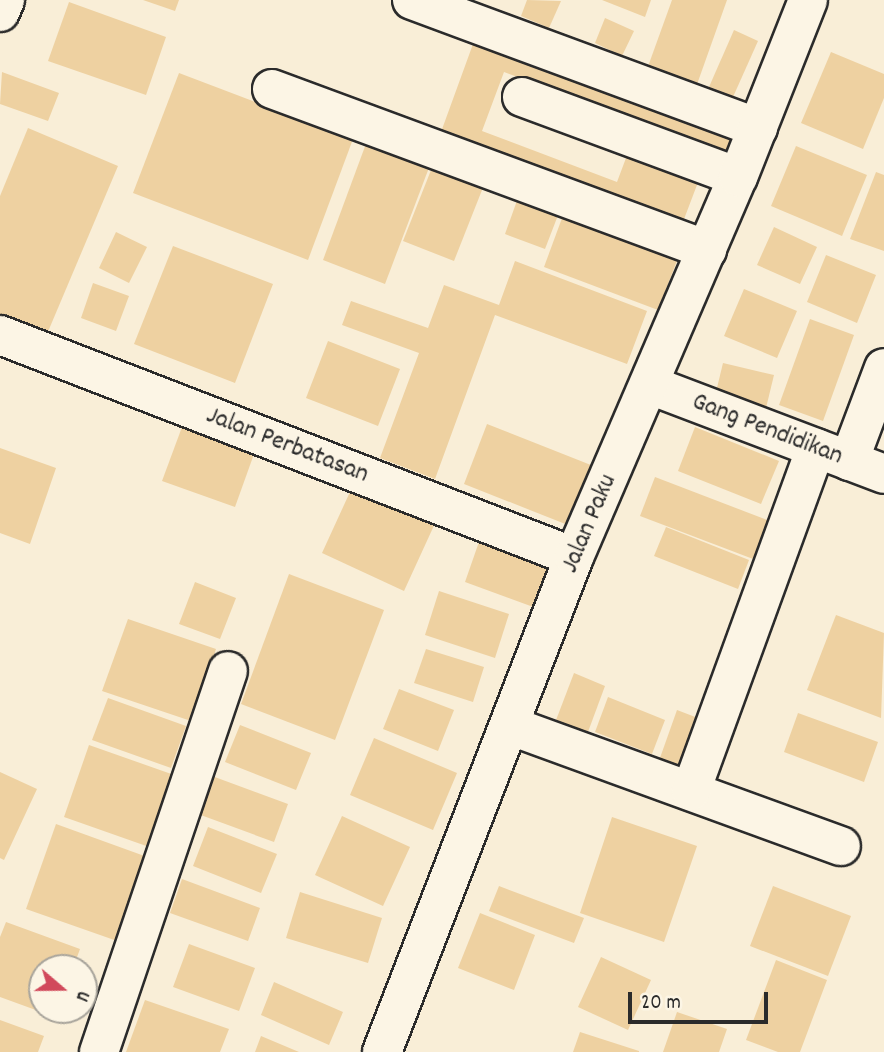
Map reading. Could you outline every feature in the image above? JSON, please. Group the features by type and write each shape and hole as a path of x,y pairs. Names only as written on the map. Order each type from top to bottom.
{"street":[{"path":"0,12 5,0"},
{"path":"412,0 758,128"},
{"name":"Jalan Paku","path":"382,1052 511,726 574,557 738,177 808,0"},
{"path":"272,89 707,250"},
{"path":"522,97 738,177"},
{"name":"Jalan Perbatasan","path":"0,335 574,557"},
{"path":"691,791 850,461 884,368"},
{"name":"Gang Pendidikan","path":"650,385 850,461"},
{"path":"99,1052 228,671"},
{"path":"511,726 841,846"}],"building":[{"path":"143,0 179,0 175,11"},
{"path":"527,0 561,1 549,28 521,16"},
{"path":"602,0 651,0 645,17"},
{"path":"672,0 727,0 695,90 646,72"},
{"path":"69,2 166,37 146,95 48,61"},
{"path":"605,18 634,31 622,56 595,43"},
{"path":"734,30 758,41 733,97 709,87"},
{"path":"477,33 735,128 725,154 504,72 482,131 617,182 629,150 700,177 678,235 437,143"},
{"path":"831,52 884,74 884,98 863,149 801,123"},
{"path":"2,72 59,93 48,121 0,104"},
{"path":"179,73 353,139 308,260 133,193"},
{"path":"28,128 118,166 47,334 0,314 0,196"},
{"path":"367,141 430,165 385,284 323,260"},
{"path":"796,146 867,175 842,236 771,206"},
{"path":"433,165 484,185 454,261 403,241"},
{"path":"876,172 884,175 884,251 850,239"},
{"path":"519,195 560,210 545,249 505,234"},
{"path":"565,210 680,253 658,310 544,267"},
{"path":"774,227 817,247 800,284 757,265"},
{"path":"116,232 147,247 129,283 99,268"},
{"path":"173,246 273,284 235,383 134,344"},
{"path":"826,255 876,275 857,323 807,302"},
{"path":"515,261 647,311 627,364 495,315 435,479 380,458 419,353 342,325 351,301 428,328 444,285 499,305"},
{"path":"93,283 129,296 116,331 81,318"},
{"path":"744,289 797,311 777,358 724,336"},
{"path":"810,319 854,335 823,421 779,405"},
{"path":"328,341 400,369 378,426 306,398"},
{"path":"723,363 774,375 766,408 715,396"},
{"path":"487,424 601,469 578,529 464,484"},
{"path":"182,427 254,454 235,507 162,481"},
{"path":"695,427 779,461 761,504 678,471"},
{"path":"0,448 56,468 30,544 0,533"},
{"path":"655,477 775,523 761,562 640,516"},
{"path":"355,481 437,519 404,591 322,553"},
{"path":"666,527 749,560 738,589 654,556"},
{"path":"480,539 552,564 536,608 465,582"},
{"path":"289,574 384,610 335,740 241,704"},
{"path":"195,582 236,598 220,639 179,624"},
{"path":"439,591 509,614 495,658 425,635"},
{"path":"836,615 884,633 881,718 807,690"},
{"path":"128,619 216,649 191,721 102,691"},
{"path":"426,649 484,667 473,702 414,683"},
{"path":"574,673 605,686 585,740 553,728"},
{"path":"399,689 454,710 438,751 383,729"},
{"path":"608,697 665,720 652,754 595,732"},
{"path":"108,698 186,726 171,768 92,740"},
{"path":"677,710 711,723 689,784 655,772"},
{"path":"798,713 878,742 864,782 784,752"},
{"path":"240,725 311,753 296,790 225,762"},
{"path":"374,738 457,773 433,830 350,795"},
{"path":"89,745 177,776 152,848 64,817"},
{"path":"0,772 37,789 4,860 0,858"},
{"path":"212,776 288,804 274,842 198,814"},
{"path":"342,816 410,847 383,906 315,875"},
{"path":"612,817 697,846 664,942 580,913"},
{"path":"56,824 150,858 120,942 26,909"},
{"path":"208,827 277,854 261,893 193,866"},
{"path":"182,879 260,908 248,941 170,913"},
{"path":"499,886 584,918 574,943 489,911"},
{"path":"773,886 851,916 828,976 750,946"},
{"path":"300,892 382,918 368,963 286,938"},
{"path":"480,913 535,935 514,990 458,968"},
{"path":"6,922 80,949 78,954 28,954 28,1007 0,997 0,937"},
{"path":"189,944 255,968 239,1011 173,987"},
{"path":"601,957 651,980 628,1030 578,1007"},
{"path":"776,960 827,980 800,1052 778,1052 746,1040"},
{"path":"274,982 343,1012 329,1045 261,1015"},
{"path":"145,1000 229,1029 220,1052 126,1052"},
{"path":"677,1012 727,1029 719,1052 663,1052"},
{"path":"0,1020 44,1036 38,1052 0,1052"},
{"path":"580,1032 639,1051 639,1052 573,1052"},
{"path":"261,1036 299,1052 255,1052"}]}
